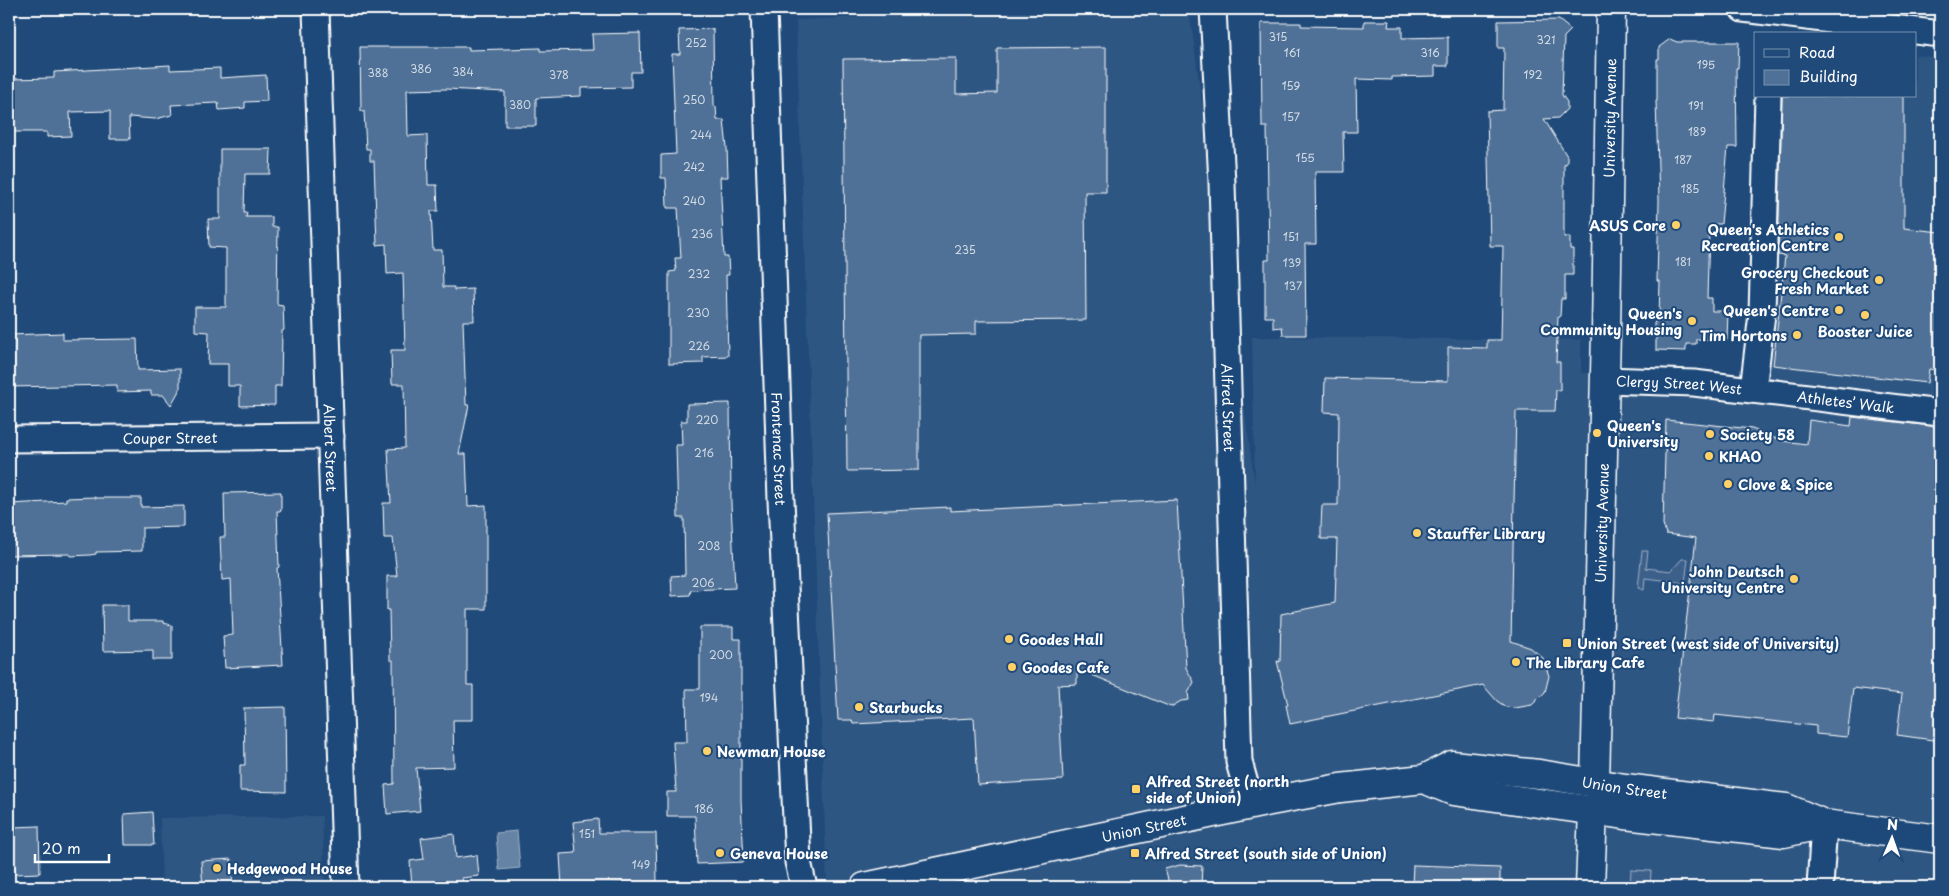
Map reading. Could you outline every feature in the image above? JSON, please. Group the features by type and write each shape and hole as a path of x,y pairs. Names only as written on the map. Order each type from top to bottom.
{"main road":[{"name":"University Avenue","path":"1595,782 1605,380 1610,9"},
{"name":"Union Street","path":"865,887 896,884 1251,805 1340,788 1424,779 1452,765 1539,774 1786,808 1824,824 1940,839"},
{"name":"Union Street","path":"1424,779 1453,791 1784,833 1824,824"},
{"name":"University Avenue","path":"1590,887 1593,810"}],"street":[{"name":"Albert Street","path":"316,9 346,887"},
{"name":"Frontenac Street","path":"764,9 783,539 798,862 804,887"},
{"name":"Alfred Street","path":"1213,9 1223,212 1239,762 1251,805"},
{"path":"1743,9 1770,23 1909,32"},
{"path":"1916,32 1940,34"},
{"path":"1753,390 1762,314 1768,98"},
{"name":"Clergy Street West","path":"1605,380 1694,383 1753,390"},
{"name":"Athletes’ Walk","path":"1753,390 1940,413"},
{"name":"Couper Street","path":"9,439 331,436"},
{"name":"University Avenue","path":"1593,810 1595,782"},
{"path":"1820,887 1824,824"}],"shaded area":[{"name":"Queen's University","path":"922,9 1088,9 1089,15 1190,16 1255,485 1252,337 1581,340 1581,373 1751,375 1754,34 1754,98 1916,98 1916,55 1940,58 1940,887 827,887 796,20 922,14"},
{"path":"1642,551 1648,551 1646,568 1671,571 1682,559 1688,559 1685,583 1645,578 1644,590 1638,588"},
{"path":"322,816 325,887 162,887 160,818"},
{"path":"517,831 520,868 499,870 496,833"},
{"path":"1631,870 1651,871 1650,887 1630,887"}],"building":[{"name":"Stauffer Library","path":"1559,20 1571,30 1564,37 1562,95 1567,102 1567,109 1558,118 1544,119 1567,156 1567,163 1564,165 1564,237 1570,237 1570,249 1573,249 1573,275 1565,275 1565,299 1561,299 1560,317 1558,317 1556,362 1560,362 1560,390 1556,390 1555,411 1516,411 1511,641 1531,648 1543,658 1549,676 1545,692 1532,705 1515,708 1506,707 1497,701 1483,685 1290,724 1286,705 1288,705 1277,661 1280,662 1281,614 1335,603 1337,539 1321,539 1321,526 1322,505 1338,505 1339,413 1324,412 1325,378 1448,381 1448,347 1487,348 1487,340 1501,340 1503,246 1490,246 1487,111 1503,110 1504,48 1498,48 1498,21"},
{"path":"1364,21 1389,21 1388,27 1402,27 1402,38 1448,37 1448,66 1435,66 1435,76 1392,77 1392,80 1356,79 1357,132 1343,132 1344,172 1315,172 1316,244 1305,244 1306,335 1283,335 1282,327 1273,328 1273,317 1265,317 1265,260 1269,260 1267,127 1262,127 1261,23 1301,23 1301,26 1364,27"},
{"path":"713,29 714,106 716,107 717,120 724,120 727,148 728,177 720,177 724,257 728,257 729,275 726,275 728,356 703,357 703,363 669,364 669,272 676,271 675,258 681,258 678,208 667,208 666,178 661,178 661,155 676,154 672,54 680,54 679,30"},
{"path":"640,33 641,72 631,72 631,87 581,88 581,96 536,98 536,126 505,126 505,92 446,89 407,90 408,136 427,135 428,185 437,185 438,211 431,211 433,250 442,250 443,287 454,287 454,290 473,289 474,321 463,321 466,405 469,405 459,454 466,454 468,506 486,505 486,609 467,609 467,685 473,685 473,720 453,720 454,767 416,768 420,811 387,814 385,785 394,784 393,660 390,660 387,576 397,576 393,538 384,538 383,503 391,503 388,449 405,448 404,384 392,384 391,350 405,350 403,273 387,274 386,244 377,245 374,161 370,161 370,149 366,149 364,111 361,111 360,47 469,47 469,50 540,48 540,51 593,50 592,34"},
{"path":"1670,39 1677,42 1739,42 1738,68 1736,68 1737,147 1728,147 1721,224 1711,224 1711,230 1709,230 1707,298 1712,298 1712,311 1728,311 1727,340 1696,339 1696,344 1686,344 1686,351 1656,350 1656,334 1654,331 1654,323 1659,318 1660,281 1657,281 1659,201 1656,101 1657,59 1659,59 1659,47"},
{"path":"1106,47 1106,192 1085,192 1086,320 976,321 976,334 919,335 919,470 847,471 843,59 956,58 956,94 997,93 997,48"},
{"path":"170,65 170,70 220,68 220,78 266,75 267,101 245,102 245,108 219,110 218,103 171,105 172,115 155,119 129,117 130,139 110,139 110,111 70,112 71,136 47,137 47,132 9,132 9,79 54,78 54,72"},
{"name":"Queen's Athletics Recreation Centre","path":"1782,98 1904,98 1904,228 1940,232 1940,370 1929,369 1927,383 1773,365 1785,256 1778,255"},
{"path":"220,149 271,149 270,174 245,174 244,213 247,213 246,217 272,217 272,227 278,227 277,304 283,305 284,330 282,331 281,386 275,386 275,405 240,406 240,386 228,386 228,364 208,364 209,332 195,331 195,307 226,307 226,248 209,247 208,219 220,219"},
{"path":"63,333 63,340 137,339 138,370 180,369 180,389 171,405 163,395 151,395 151,391 117,392 117,385 9,387 9,335"},
{"path":"730,403 731,503 735,588 691,590 690,595 672,596 671,576 685,575 684,518 678,518 676,445 682,445 681,421 687,421 687,404"},
{"path":"1852,417 1940,427 1940,741 1897,735 1902,694 1853,688 1847,737 1816,734 1816,726 1715,715 1714,722 1675,718 1696,538 1666,534 1663,525 1666,420 1752,429 1782,441 1807,444 1809,420 1851,426"},
{"path":"281,492 281,511 277,511 279,567 277,568 283,665 225,668 223,636 233,635 231,579 222,580 220,537 225,537 224,493"},
{"path":"66,498 141,498 141,507 184,506 184,527 142,528 142,551 96,552 96,554 90,555 70,556 70,554 9,555 9,504 66,501"},
{"name":"Goodes Hall","path":"1177,500 1186,668 1194,682 1188,693 1189,700 1181,701 1171,707 1077,669 1077,684 1058,685 1063,780 978,785 974,718 853,724 852,720 838,720 827,513 950,507 950,511"},
{"path":"102,605 128,605 128,621 163,621 163,623 172,625 172,660 153,660 153,650 103,651"},
{"path":"700,627 733,627 733,639 741,639 741,800 744,862 697,864 695,816 667,816 667,792 676,792 673,742 687,742 686,689 700,689"},
{"path":"285,707 286,792 240,791 240,765 245,765 244,708"},
{"path":"152,812 154,845 125,845 124,814"},
{"path":"598,819 599,833 656,833 657,882 602,885 603,887 562,887 560,854 576,853 573,822"},
{"path":"39,826 40,873 15,874 13,827"},
{"path":"454,834 456,858 477,855 479,876 462,878 463,887 412,887 410,861 424,859 421,838"},
{"name":"Hedgewood House","path":"231,859 233,887 203,887 201,861"},
{"path":"1180,865 1202,866 1201,887 1170,887 1165,869"},
{"path":"1413,865 1500,868 1500,887 1412,887"}],"place":[{"name":"ASUS Core","path":"1676,225"},
{"name":"Queen's Athletics Recreation Centre","path":"1839,237"},
{"name":"Grocery Checkout Fresh Market","path":"1879,280"},
{"name":"Queen's Centre","path":"1839,310"},
{"name":"Booster Juice","path":"1865,315"},
{"name":"Queen's Community Housing","path":"1692,321"},
{"name":"Tim Hortons","path":"1797,335"},
{"name":"Queen's University","path":"1597,433"},
{"name":"Society 58","path":"1710,434"},
{"name":"KHAO","path":"1709,456"},
{"name":"Clove & Spice","path":"1728,484"},
{"name":"Stauffer Library","path":"1417,533"},
{"name":"John Deutsch University Centre","path":"1794,579"},
{"name":"Goodes Hall","path":"1009,639"},
{"name":"Union Street (west side of University)","path":"1567,643"},
{"name":"The Library Cafe","path":"1516,662"},
{"name":"Goodes Cafe","path":"1012,667"},
{"name":"Starbucks","path":"859,707"},
{"name":"Newman House","path":"707,751"},
{"name":"Alfred Street (north side of Union)","path":"1136,789"},
{"name":"Geneva House","path":"720,853"},
{"name":"Alfred Street (south side of Union)","path":"1135,853"},
{"name":"Hedgewood House","path":"217,868"}]}
